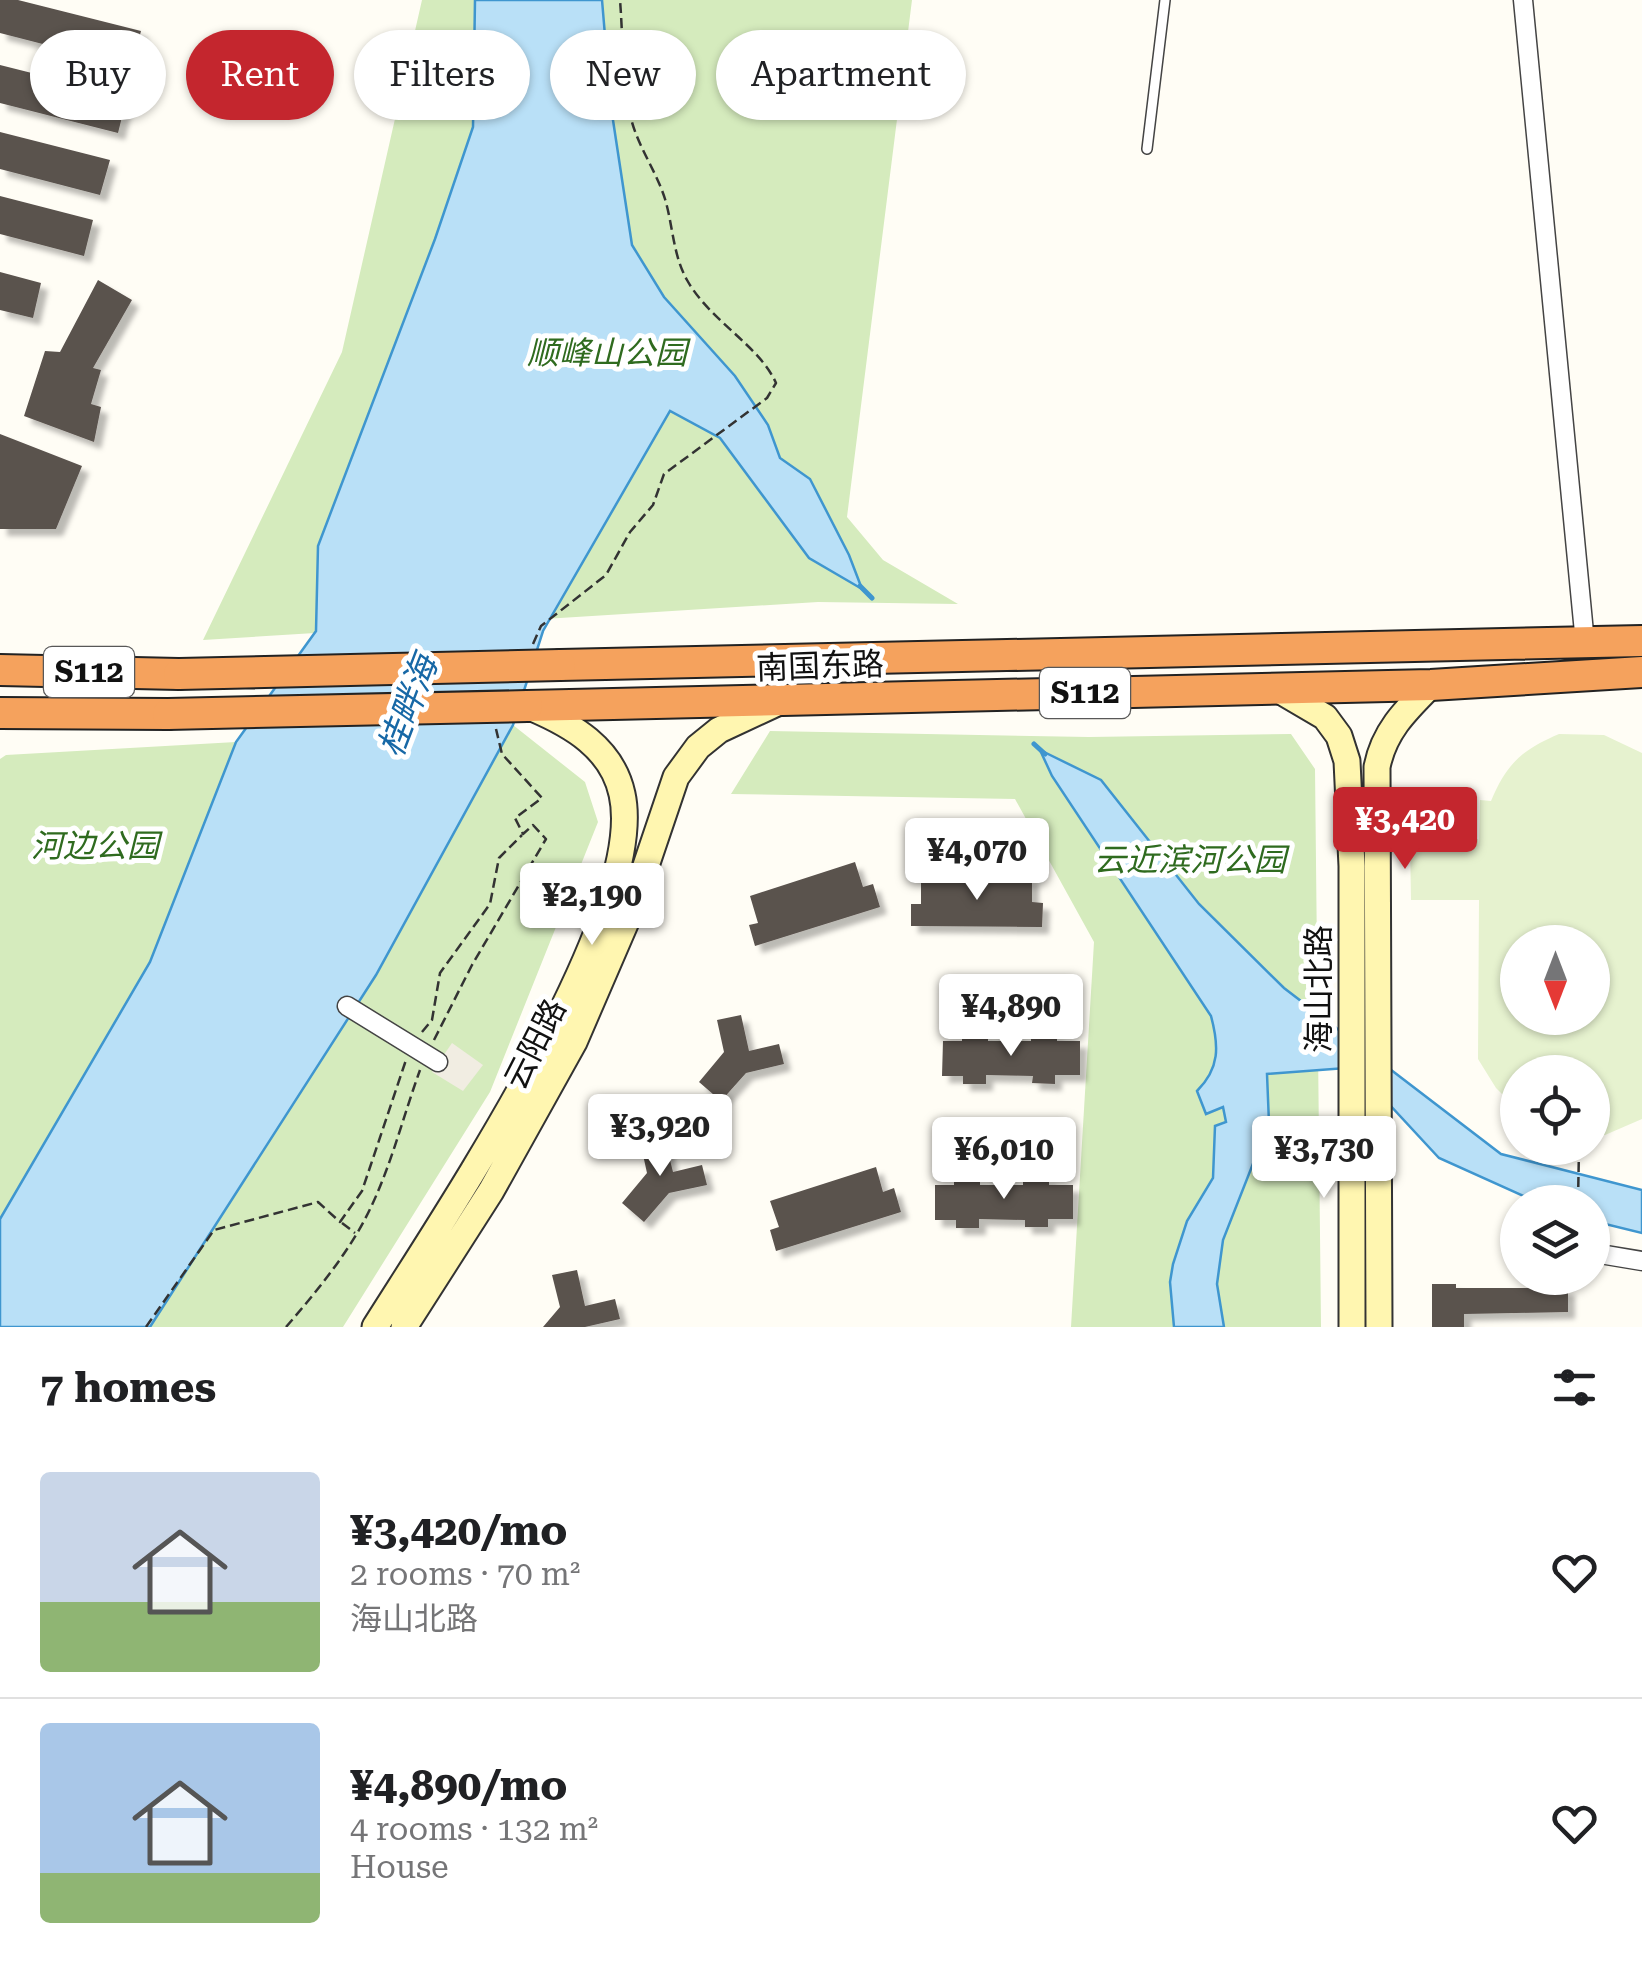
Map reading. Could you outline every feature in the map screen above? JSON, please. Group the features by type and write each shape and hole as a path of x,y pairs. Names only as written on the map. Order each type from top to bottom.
{"highway":[{"name":"南国东路","path":"0,670 179,674 1642,641"},
{"name":"南国东路","path":"4,715 779,702 1431,685 1642,672"}],"main road":[{"name":"海山北路","path":"1379,1327 1378,767 1381,746 1390,730 1431,685"},
{"name":"海山北路","path":"1274,687 1325,717 1339,736 1348,760 1352,1327"},
{"name":"云阳路","path":"404,1327 535,1116 596,996 631,910 676,778 686,761 719,730 779,702"},
{"name":"云阳路","path":"375,1327 506,1115 564,1006 613,889 624,842 625,816 614,770 594,744 560,720 528,706"},
{"path":"564,1006 590,975 596,978 596,996"}],"street":[{"path":"1527,0 1586,644"},
{"path":"347,1006 425,1054"},
{"path":"1610,1256 1642,1262"}],"lane":[{"path":"1147,149 1165,0"}],"path":[{"path":"620,0 630,115 664,196 677,255 687,280 718,321 769,367 776,383 767,398 664,474 652,504 639,520"},
{"path":"286,1327 357,1234 379,1190 425,1054 440,973 490,904 500,858 522,834"},
{"path":"340,1222 362,1191 425,1054 472,965 546,839"},
{"path":"146,1327 214,1230 318,1202 357,1234"}],"green space":[{"name":"顺峰山公园","path":"422,0 912,0 908,30 716,30 716,120 897,120 847,517 883,560 958,604 818,602 203,640 342,352 395,120 530,120 530,30 415,30"},
{"path":"513,725 585,782 598,822 490,1092 343,1327 142,1327 375,975"},
{"name":"云近滨河公园","path":"770,731 1089,737 1291,734 1315,769 1321,1327 1071,1327 1094,942 1015,799 731,794"},
{"path":"1559,734 1604,735 1642,753 1642,1119 1610,1133 1610,1055 1500,1055 1500,1092 1496,1088 1478,1059 1479,900 1411,900 1410,840 1478,839 1479,845 1480,800 1491,801 1503,777 1525,752"},
{"name":"河边公园","path":"236,742 150,962 0,1219 0,759 6,755"}],"shaded area":[{"path":"452,1043 483,1065 463,1091 432,1072"}],"water":[{"name":"桂畔海","path":"475,0 602,0 605,30 550,30 550,120 613,120 632,245 664,297 735,376 768,425 780,458 810,479 862,589 809,558 720,438 670,411 543,631 513,725 376,975 150,1327 0,1327 0,1219 150,962 236,742 316,631 318,546 435,239 473,120 530,120 530,30 475,30"},
{"path":"1040,750 1101,780 1199,904 1284,988 1500,1153 1500,1165 1544,1165 1642,1190 1642,1233 1610,1225 1610,1185 1500,1185 1439,1158 1374,1088 1346,1068 1267,1074 1269,1123 1223,1240 1217,1284 1224,1327 1174,1327 1170,1282 1173,1264 1187,1221 1213,1178 1215,1126 1226,1122 1223,1107 1206,1114 1197,1091 1214,1065 1214,1027 1211,1016 1052,776"}],"building":[{"path":"0,0 18,0 137,30 30,30 30,41 0,33"},
{"path":"0,65 30,73 30,111 0,103"},
{"path":"67,120 121,120 118,133"},
{"path":"0,132 110,160 100,195 0,169"},
{"path":"0,196 93,220 84,256 0,234"},
{"path":"0,272 41,283 33,318 0,310"},
{"path":"98,280 132,300 93,368 101,370 91,404 101,407 94,442 24,416 45,351 60,352"},
{"path":"0,434 82,466 56,529 0,529"},
{"path":"855,862 863,887 873,884 880,907 755,946 749,925 758,923 750,896"},
{"path":"921,876 1032,877 1032,902 1043,903 1042,927 911,926 911,904 921,904"},
{"path":"741,1015 749,1051 779,1044 784,1064 746,1073 721,1101 699,1082 724,1052 717,1020"},
{"path":"1031,1034 1057,1035 1057,1041 1080,1041 1080,1075 1055,1075 1055,1084 1032,1083 1033,1076 986,1075 986,1084 963,1084 963,1076 942,1076 943,1041 962,1041 962,1035 988,1035 988,1041 1031,1041"},
{"path":"664,1136 673,1172 702,1165 707,1185 669,1193 644,1222 622,1203 647,1173 640,1141"},
{"path":"876,1167 883,1192 894,1188 901,1212 776,1251 770,1230 779,1227 770,1201"},
{"path":"1023,1178 1049,1178 1049,1185 1073,1185 1073,1219 1048,1219 1048,1227 1025,1227 1025,1220 979,1219 979,1228 956,1228 956,1220 935,1220 935,1185 954,1185 954,1179 980,1179 980,1185 1023,1185"},
{"path":"577,1270 585,1306 615,1299 620,1319 585,1327 543,1327 560,1307 552,1275"},
{"path":"1432,1284 1500,1288 1500,1295 1568,1295 1568,1312 1464,1314 1464,1327 1432,1327"}],"waterway":[{"path":"860,586 872,598"},
{"path":"1034,744 1045,754"}]}
